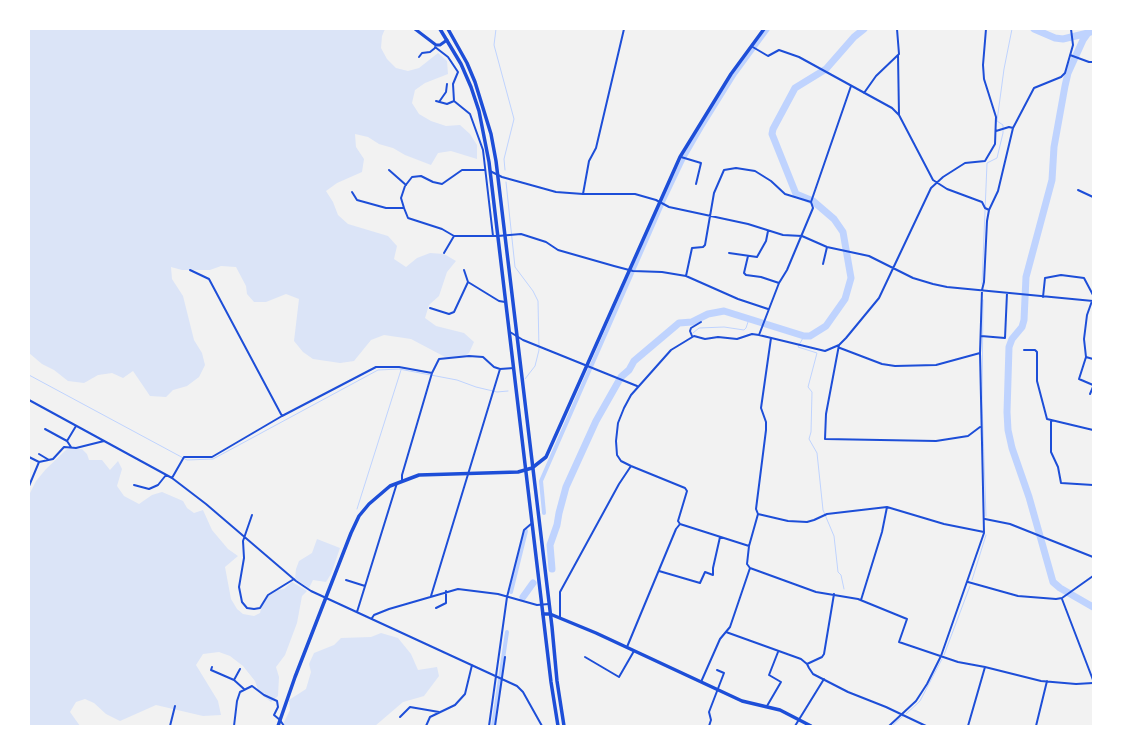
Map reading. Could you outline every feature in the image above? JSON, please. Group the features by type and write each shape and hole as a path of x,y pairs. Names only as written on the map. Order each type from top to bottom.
{"main road":[{"path":"440,29 448,40 461,64 477,105 485,135 510,332 525,470 558,726"},
{"path":"448,29 468,63 475,82 491,134 498,175 557,681 564,726"},
{"path":"278,726 351,533 359,516 379,494 402,480 430,474 525,470 532,468 546,457 661,204 680,157 731,74 753,48 764,29"},
{"path":"543,614 550,614 634,650 718,691 742,701 780,710 811,726"}],"street":[{"path":"416,29 448,57 458,72 453,84 454,101 470,114 489,170 493,236"},
{"path":"583,194 589,161 596,148 624,29"},
{"path":"896,29 899,115"},
{"path":"981,427 968,436 936,442 825,439 826,414 839,346 872,307 893,268 927,195 936,182 965,163 985,162 994,144 996,117 984,79 986,29"},
{"path":"888,726 920,696 941,656 968,582 984,532 985,519 981,427 980,336 987,209 998,191 1013,128 1034,88 1061,77 1065,73 1071,55 1073,40 1071,29"},
{"path":"419,57 422,53 430,52 435,46 448,40"},
{"path":"753,48 768,56 778,50 799,57 892,108 899,115 930,176 947,189 982,202 987,209"},
{"path":"864,93 876,76 898,54"},
{"path":"1071,55 1089,62 1093,62"},
{"path":"446,84 446,92 438,101 447,104 454,101"},
{"path":"759,335 779,283 787,270 813,208 811,201 851,86"},
{"path":"996,131 1009,127 1013,128"},
{"path":"680,157 701,163 696,184"},
{"path":"686,276 692,248 703,247 705,244 714,193 722,174 727,168 755,171 771,181 785,194 811,201"},
{"path":"389,170 406,185"},
{"path":"768,309 738,299 686,276 662,272 631,270 575,255 530,236 521,234 498,236 454,236 442,229 408,218 401,198 406,185 412,177 417,175 442,184 447,182 462,170 489,170 498,175 538,188 556,192 583,194 635,194 661,204 768,231 794,237 802,236 827,247 869,256 913,278 933,284 1028,296 1093,301 1087,315 1084,339 1086,357 1079,379 1093,386 1090,394"},
{"path":"1078,190 1093,197"},
{"path":"352,192 357,200 386,208 404,208"},
{"path":"730,253 757,257 766,242 768,231"},
{"path":"444,253 454,236"},
{"path":"823,264 827,247"},
{"path":"748,256 744,273 746,275 761,277 779,283"},
{"path":"190,270 209,279 282,416"},
{"path":"464,270 468,282 499,302 506,302"},
{"path":"1042,297 1046,278 1061,275 1084,278 1093,295"},
{"path":"430,308 452,314 468,282"},
{"path":"980,336 1005,338 1007,293"},
{"path":"692,336 690,331 691,328 701,322"},
{"path":"510,332 516,336 637,386"},
{"path":"680,524 678,521 687,491 685,488 621,461 617,455 616,441 618,423 624,408 637,386 671,350 692,336 704,339 718,337 737,339 747,335 759,335 825,351 839,346 882,364 895,366 936,364 980,353"},
{"path":"771,338 761,408 766,422 766,430 756,509 758,514 746,560 750,568 804,588 849,596 907,620 899,642 958,662 1046,681 1076,684 1093,683"},
{"path":"1024,350 1035,350 1038,352 1037,381 1045,415 1051,421 1093,430"},
{"path":"402,480 402,475 432,373 441,358 452,359 469,356 483,357 494,367 500,369 514,368"},
{"path":"1086,357 1093,359"},
{"path":"172,478 184,457 212,457 282,416 376,368 399,367 432,373"},
{"path":"431,596 500,369"},
{"path":"29,400 172,478 206,504 244,538 294,579 326,598 517,686 523,692 542,726"},
{"path":"1051,421 1051,452 1058,467 1061,483 1093,485"},
{"path":"67,441 76,426"},
{"path":"45,429 67,441 71,447"},
{"path":"29,457 39,462 50,460 64,447 76,448 104,442"},
{"path":"39,454 50,460"},
{"path":"29,486 39,462"},
{"path":"560,618 560,592 630,466"},
{"path":"134,484 148,489 158,485 166,475"},
{"path":"357,612 397,483"},
{"path":"758,514 796,522 814,520 825,514 887,507 984,532"},
{"path":"861,600 877,551 887,507"},
{"path":"252,515 244,538 244,558 240,587 242,602 247,608 254,610 260,608 268,595 294,579"},
{"path":"985,519 1010,524 1036,533 1093,557"},
{"path":"489,726 498,677 507,597 524,530 532,524"},
{"path":"680,524 749,546"},
{"path":"627,647 676,529 680,524"},
{"path":"658,571 700,583 705,572 713,575 714,562 720,538"},
{"path":"701,683 711,657 730,627 750,568"},
{"path":"968,582 1026,598 1062,598 1093,576"},
{"path":"346,580 365,586"},
{"path":"372,618 374,615 446,591 458,589 507,597 542,605 549,604"},
{"path":"436,608 446,603 446,591"},
{"path":"807,664 822,657 824,654 834,594"},
{"path":"1062,598 1093,680"},
{"path":"726,632 801,660 807,664 813,674 848,692 902,714 926,726"},
{"path":"585,657 619,676 634,650"},
{"path":"766,707 781,682 769,675 778,652"},
{"path":"495,726 505,657"},
{"path":"426,726 430,717 454,705 465,694 472,665"},
{"path":"212,667 211,670 234,680 244,689"},
{"path":"968,726 985,667"},
{"path":"234,680 240,669"},
{"path":"709,726 709,712 724,673 717,670"},
{"path":"795,726 824,679"},
{"path":"1036,726 1046,681"},
{"path":"234,726 237,701 240,692 252,686 264,695 277,701 278,707 274,715 284,726"},
{"path":"170,726 175,706"},
{"path":"400,717 410,707 439,712"}],"shaded area":[{"path":"29,29 385,29 382,36 381,48 387,59 396,68 408,71 419,68 438,53 447,61 448,74 425,83 415,90 412,103 419,114 431,121 446,126 460,125 470,134 477,145 477,159 451,151 438,153 431,165 405,155 393,148 379,144 368,137 355,134 356,147 364,159 362,172 337,183 326,191 333,202 338,215 348,224 388,236 397,246 394,259 406,267 417,258 430,253 444,254 456,261 447,272 439,296 429,305 425,318 436,326 464,333 474,342 469,353 461,358 447,358 411,339 384,335 371,340 354,361 340,363 313,359 303,352 294,341 299,299 286,294 266,302 254,302 247,294 246,286 236,267 221,266 210,270 182,270 171,267 172,279 183,296 194,340 202,353 205,365 199,377 187,386 173,390 166,397 150,396 133,371 123,378 112,373 98,375 84,383 68,381 54,370 42,364 29,353"},
{"path":"67,449 82,449 87,454 89,460 102,460 110,470 118,461 122,469 117,486 124,496 139,504 152,495 162,492 183,501 187,508 194,513 203,510 212,530 228,549 238,556 225,567 231,599 237,609 243,614 254,616 260,613 263,601 272,591 284,589 292,582 307,591 302,596 297,623 285,655 276,667 279,677 278,696 271,702 259,693 255,681 243,666 230,656 219,652 203,654 196,665 218,701 221,715 203,716 156,705 120,721 106,714 94,703 85,699 76,702 70,712 80,726 29,726 29,495 36,481"},
{"path":"317,539 340,548 331,574 326,582 313,580 309,588 295,579 296,569 299,561 312,553"},
{"path":"381,633 398,638 411,654 418,670 437,667 439,676 424,696 403,702 375,726 282,726 290,710 289,700 306,689 311,672 309,664 314,653 334,645 341,638 371,637"}],"waterway":[{"path":"496,29 494,45 514,119 504,159 505,170"},
{"path":"544,513 541,481 664,200 684,158 702,127 735,74 768,29"},
{"path":"552,569 550,545 557,525 566,487 596,421 621,377 629,370 634,361 679,323 692,322 708,314 724,311 804,336 810,336 826,326 845,299 851,278 843,232 834,219 813,201 796,194 772,134 773,129 795,88 826,69 854,37 864,29"},
{"path":"982,284 987,163 997,158 1003,133 1003,125 997,121 1004,69 1012,29"},
{"path":"1034,29 1055,38 1063,39 1088,33"},
{"path":"1093,31 1088,33 1083,40 1068,73 1065,86 1054,147 1052,180 1026,277 1024,320 1022,327 1012,339 1009,347 1007,412 1008,430 1012,448 1029,497 1053,582 1060,588 1093,607"},
{"path":"506,182 515,267 533,291 538,301 539,350 535,366 525,379"},
{"path":"983,300 982,402 986,516"},
{"path":"693,333 699,328 724,327 744,330 749,319"},
{"path":"804,336 798,347 817,353 808,387 812,392 811,432 809,439 817,453 823,510 834,536 838,572 841,575 844,589"},
{"path":"29,375 187,460 213,459 378,370 399,369 457,380 476,387 497,392 508,391"},
{"path":"357,509 401,370"},
{"path":"511,592 526,531"},
{"path":"972,580 986,535"},
{"path":"523,597 533,583"},
{"path":"944,655 970,586"},
{"path":"493,726 507,632"},
{"path":"906,714 920,701 942,659"},
{"path":"892,726 903,716"}]}
